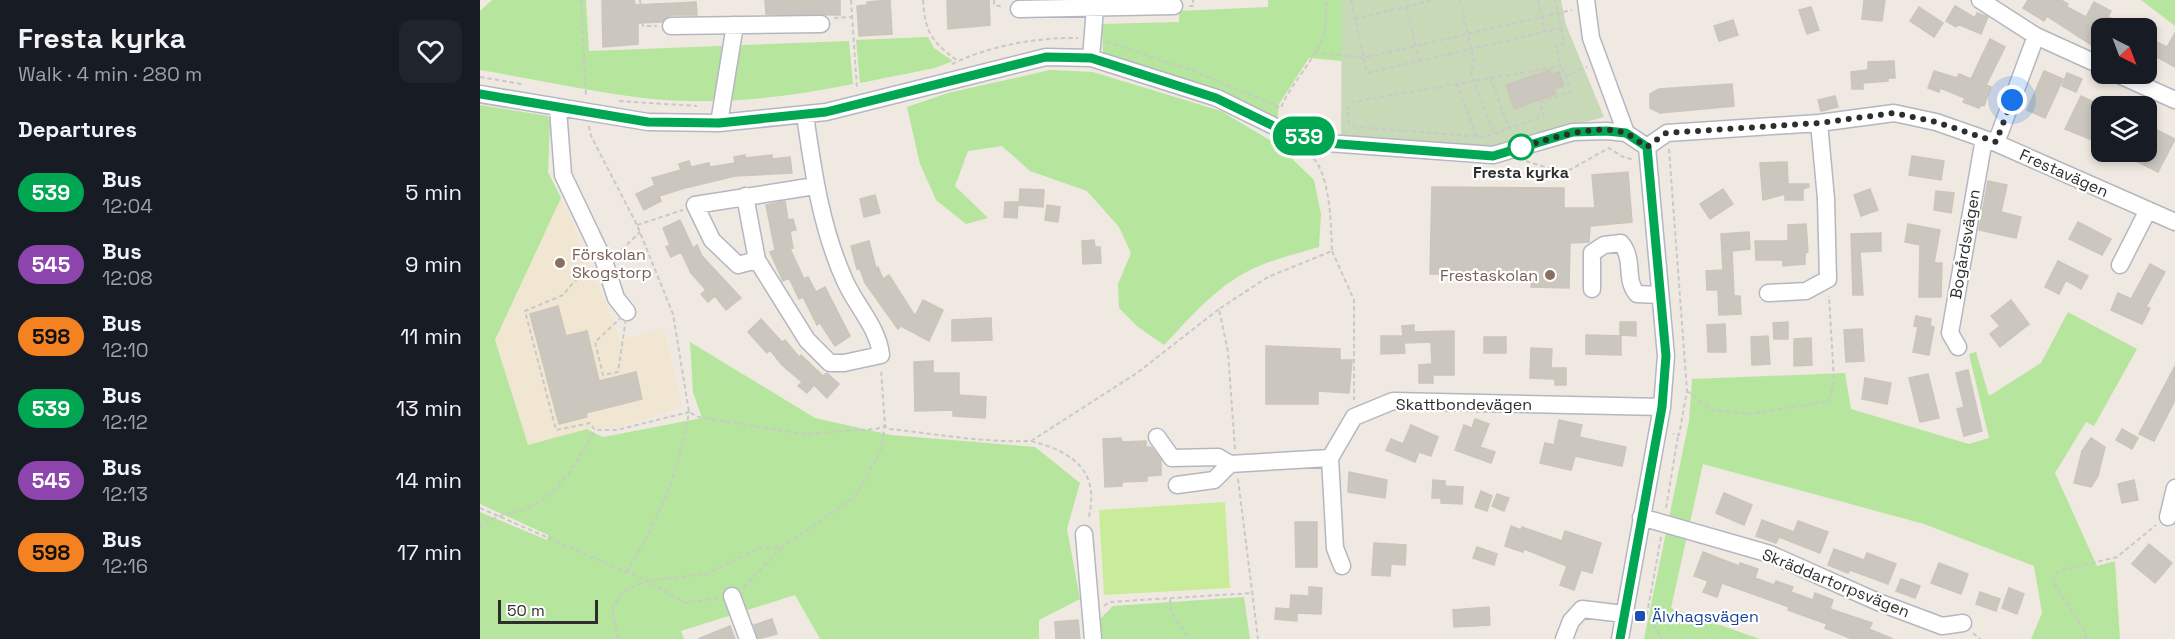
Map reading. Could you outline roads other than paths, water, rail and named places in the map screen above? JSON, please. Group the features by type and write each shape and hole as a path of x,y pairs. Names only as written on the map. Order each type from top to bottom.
{"street":[{"path":"1980,0 2036,36 2091,61"},
{"path":"1586,4 1591,39 1626,133"},
{"path":"1019,9 1174,6"},
{"path":"1091,58 1095,8"},
{"path":"671,26 821,24"},
{"path":"719,123 735,25"},
{"name":"Bogårdsvägen","path":"1958,346 1950,333 1990,141 2036,36"},
{"path":"480,94 558,109 648,122 719,123 805,115 900,94 1046,57 1091,58 1216,98 1282,130 1327,143 1493,156 1573,132 1626,133 1647,147 1666,356 1662,407 1620,639"},
{"path":"2139,84 2175,100"},
{"path":"558,109 563,175 604,261 616,298 627,312"},
{"name":"Frestavägen","path":"1647,147 1666,133 1819,123 1894,113 1936,122 1990,141 2175,222"},
{"path":"745,196 757,260 807,340 830,363 844,363 881,355 879,340 845,281 827,232 815,186 805,115"},
{"path":"1768,292 1806,291 1827,279 1826,198 1819,123"},
{"path":"757,260 738,265 712,240 695,205 815,186"},
{"path":"2120,265 2148,210"},
{"path":"1592,289 1592,254 1604,245 1621,243 1629,253 1631,288 1637,294 1660,295"},
{"name":"Skattbondevägen","path":"1330,458 1354,417 1394,401 1662,407"},
{"path":"1157,437 1172,458 1218,458 1233,464 1330,458 1335,548 1342,566"},
{"path":"1177,485 1214,480 1233,464"},
{"path":"2168,517 2175,488"},
{"name":"Skräddartorpsvägen","path":"1641,517 1770,554 1878,602 1942,626 1962,623"},
{"path":"1084,534 1093,639"},
{"path":"732,596 748,639"},
{"path":"1564,639 1571,621 1582,609 1624,615"}],"place":[{"name":"Fresta kyrka","path":"1521,147"},
{"name":"Förskolan Skogstorp","path":"560,263"},
{"name":"Frestaskolan","path":"1550,275"},
{"name":"Älvhagsvägen","path":"1640,616"}]}
